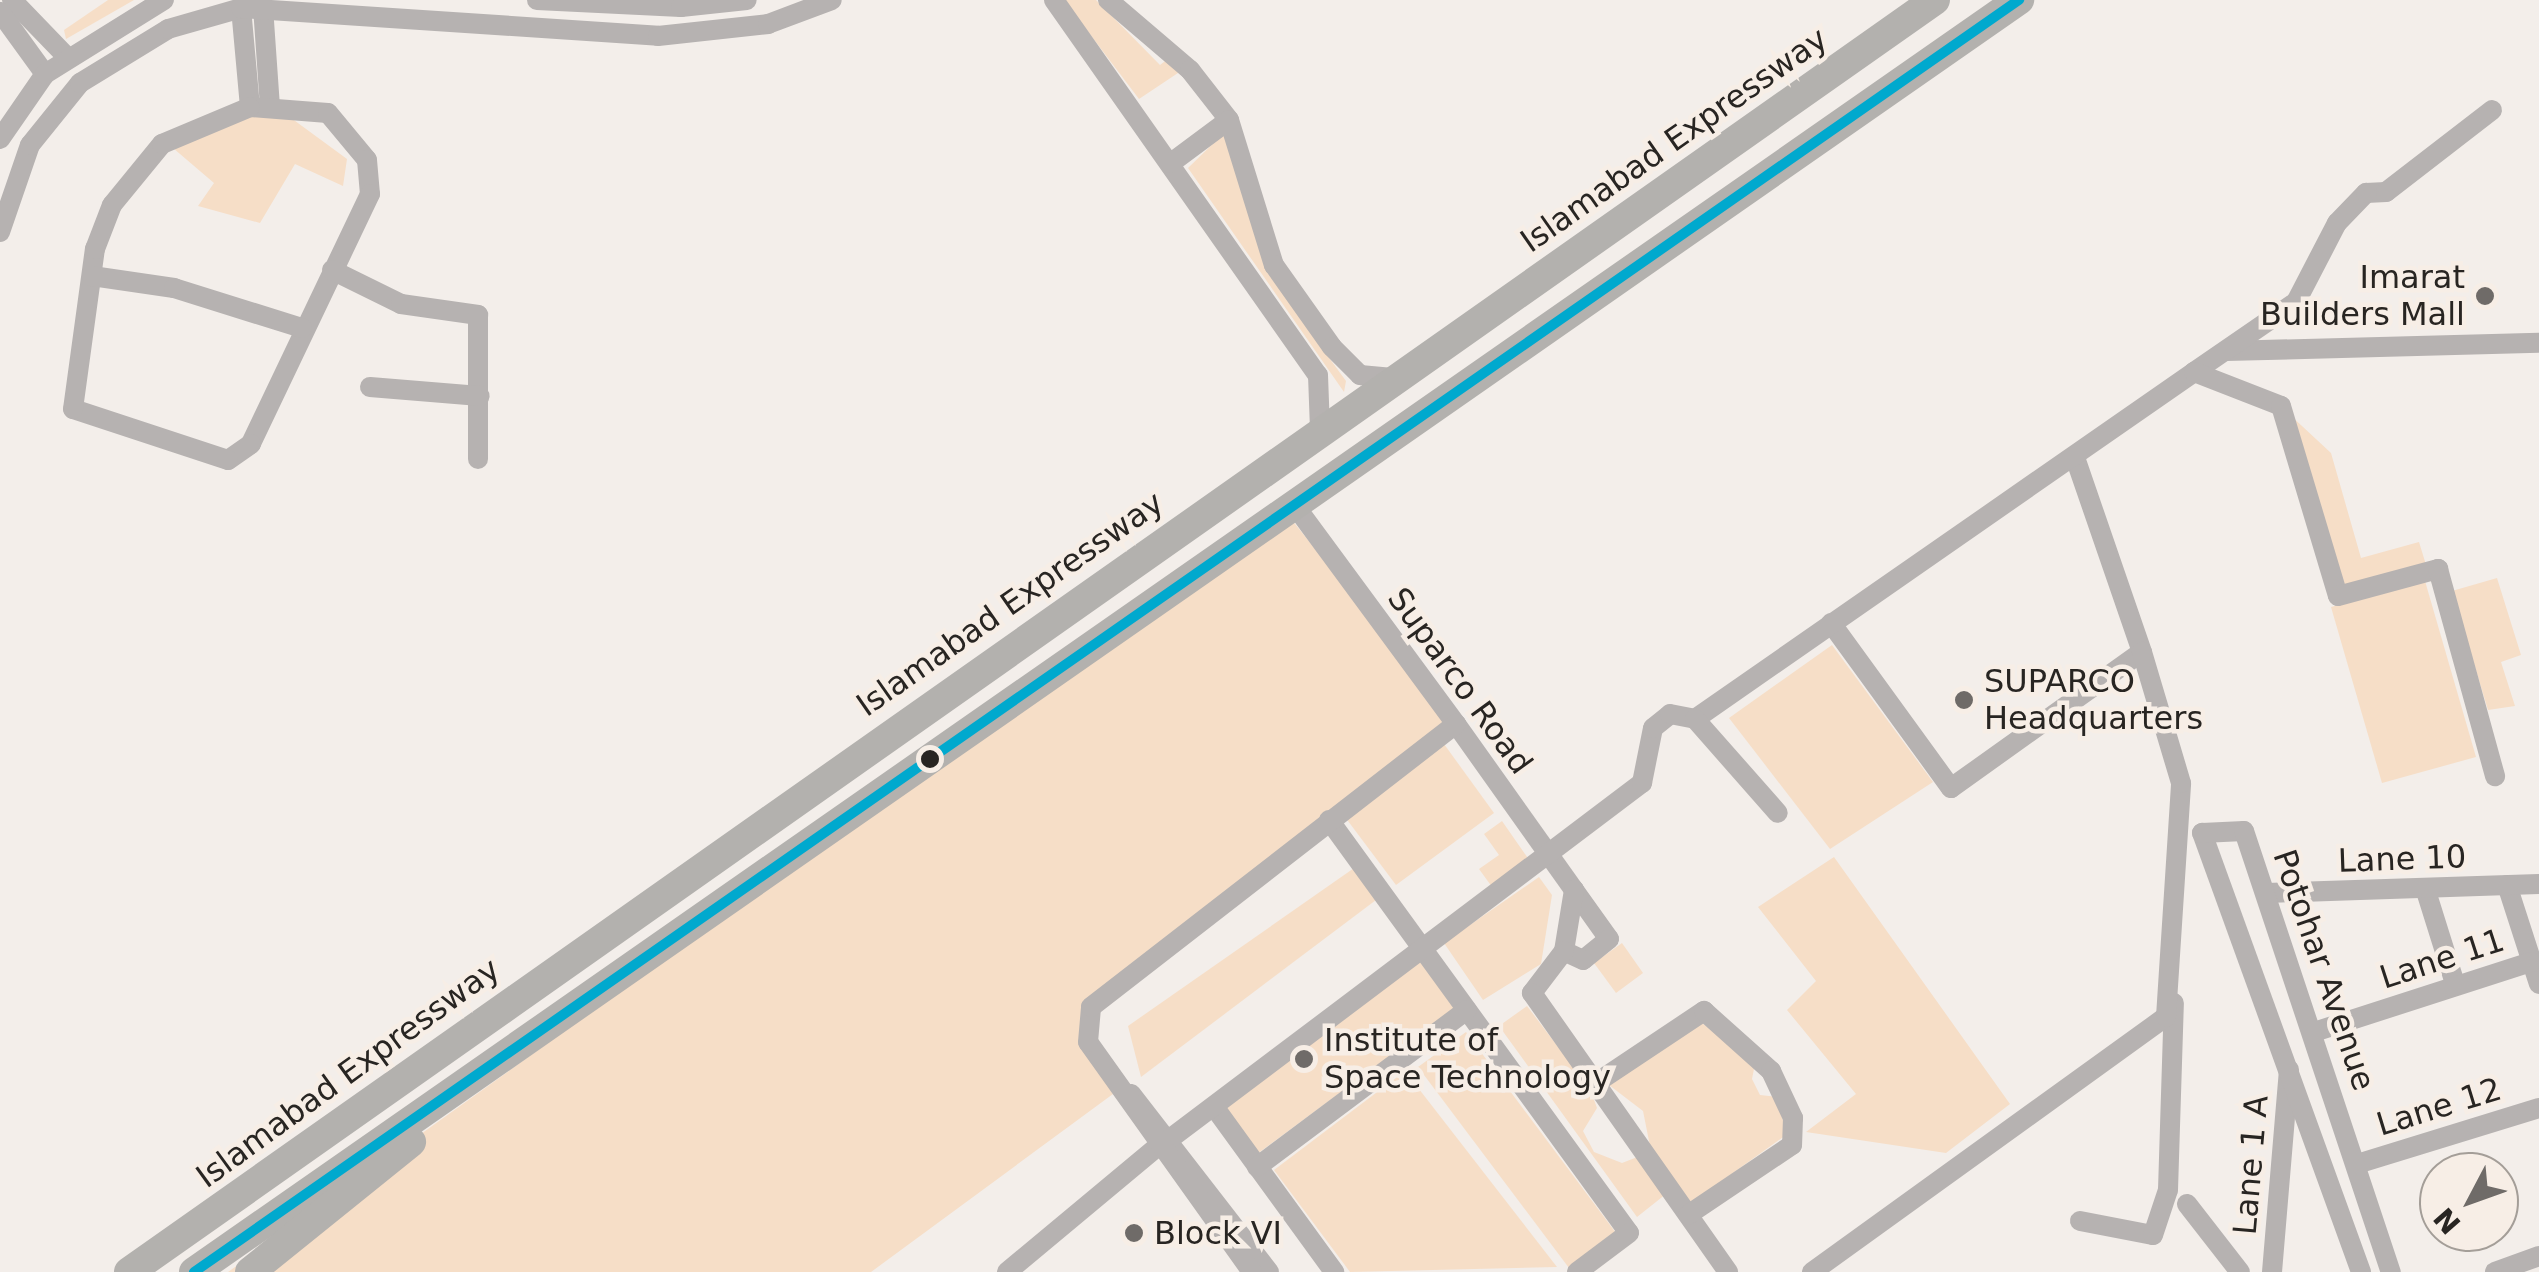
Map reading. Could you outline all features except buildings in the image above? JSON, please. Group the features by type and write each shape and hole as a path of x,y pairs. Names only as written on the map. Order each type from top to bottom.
{"highway":[{"name":"Islamabad Expressway","path":"129,1272 1934,0"},
{"path":"194,1272 1296,507 1997,10 2018,0"},
{"path":"250,1272 558,1018"}],"street":[{"path":"12,0 66,56"},
{"path":"0,139 44,74 66,56 164,0"},
{"path":"537,0 681,4 747,0"},
{"path":"0,232 30,146 80,83 168,28 240,8 263,6 485,10 658,36 768,24 832,0"},
{"path":"1054,0 1318,376 1320,430"},
{"path":"1108,0 1190,70 1230,120 1282,279 1346,364 1393,378"},
{"path":"260,106 263,6"},
{"path":"240,8 260,106"},
{"path":"0,12 44,74"},
{"path":"260,106 328,113 367,160 370,194 302,328 252,444 228,460 181,450 73,409 92,276 128,178 186,130 260,106"},
{"path":"1695,719 2296,302 2337,222 2366,193 2386,192 2492,110"},
{"path":"1171,164 1230,120"},
{"path":"332,270 401,304 478,315 478,459"},
{"path":"92,276 174,288 302,328"},
{"path":"2224,351 2539,344"},
{"path":"2194,372 2282,406 2338,596 2438,569 2495,776"},
{"path":"370,386 480,396"},
{"path":"2075,457 2142,652 2181,783 2168,1190 2153,1235 2080,1221"},
{"name":"Suparco Road","path":"1296,507 1609,940 1583,960 1564,950"},
{"path":"1831,622 1950,788 2142,652"},
{"path":"1007,1272 1164,1141 1215,1108 1552,859 1642,783 1653,728 1670,714 1695,719 1778,813"},
{"path":"1269,1272 1164,1141 1119,1092 1088,1042 1091,1006 1456,724"},
{"path":"1330,820 1628,1233 1576,1272"},
{"name":"Potohar Avenue","path":"2361,1272 2290,1062 2202,834 2244,830 2391,1272"},
{"name":"Lane 10","path":"2267,894 2539,884"},
{"path":"2508,885 2539,984"},
{"path":"2425,888 2454,984"},
{"path":"1574,890 1564,950 1532,993 1728,1272"},
{"name":"Lane 11","path":"2314,1032 2532,962"},
{"path":"1812,1272 2166,1016 2174,1001"},
{"path":"1258,1167 1467,1010"},
{"path":"1596,1084 1704,1011 1771,1070 1793,1118 1792,1145 1688,1215"},
{"name":"Lane 1 A","path":"2272,1272 2290,1062"},
{"path":"1215,1108 1334,1272"},
{"name":"Lane 12","path":"2357,1164 2539,1108"},
{"path":"1164,1141 1252,1272"},
{"path":"2187,1204 2240,1272"},
{"path":"2495,1272 2539,1256"}],"shaded area":[{"path":"108,0 134,0 66,39 64,30"},
{"path":"1064,0 1096,0 1160,65 1169,58 1181,71 1139,99"},
{"path":"287,115 347,159 343,186 295,164 260,223 198,206 214,183 173,148 239,117"},
{"path":"1224,133 1300,318 1346,381 1344,392 1188,168"},
{"path":"2288,413 2331,453 2361,558 2419,542 2427,568 2341,590"},
{"path":"1287,514 1456,724 1083,1009 1113,1094 871,1272 228,1272"},
{"path":"2497,578 2521,655 2501,662 2515,706 2488,710 2452,591"},
{"path":"2425,581 2476,757 2382,783 2331,607"},
{"path":"1832,645 1933,782 1830,849 1729,718"},
{"path":"1444,744 1494,813 1396,885 1345,817"},
{"path":"1502,821 1532,864 1495,891 1479,869 1499,855 1484,834"},
{"path":"1834,857 2010,1104 1946,1153 1806,1132 1856,1094 1787,1010 1816,981 1758,907"},
{"path":"1357,866 1376,900 1141,1077 1128,1026"},
{"path":"1539,877 1552,895 1541,964 1483,1000 1444,943"},
{"path":"1622,943 1643,973 1616,993 1594,963"},
{"path":"1421,961 1456,1007 1257,1154 1224,1105"},
{"path":"1527,1006 1590,1089 1597,1108 1583,1131 1594,1152 1622,1163 1640,1156 1666,1194 1637,1217 1499,1026"},
{"path":"1698,1020 1755,1064 1752,1079 1760,1095 1778,1097 1786,1135 1691,1203 1650,1146 1643,1111 1609,1085"},
{"path":"1466,1032 1616,1233 1569,1268 1418,1067"},
{"path":"1405,1071 1557,1267 1350,1272 1274,1170"}],"transit line":[{"name":"11","path":"194,1272 2019,0"}],"place":[{"name":"Imarat Builders Mall","path":"2485,296"},
{"name":"SUPARCO Headquarters","path":"1964,700"},
{"name":"Institute of Space Technology","path":"1304,1059"},
{"name":"Block VI","path":"1134,1233"}]}
